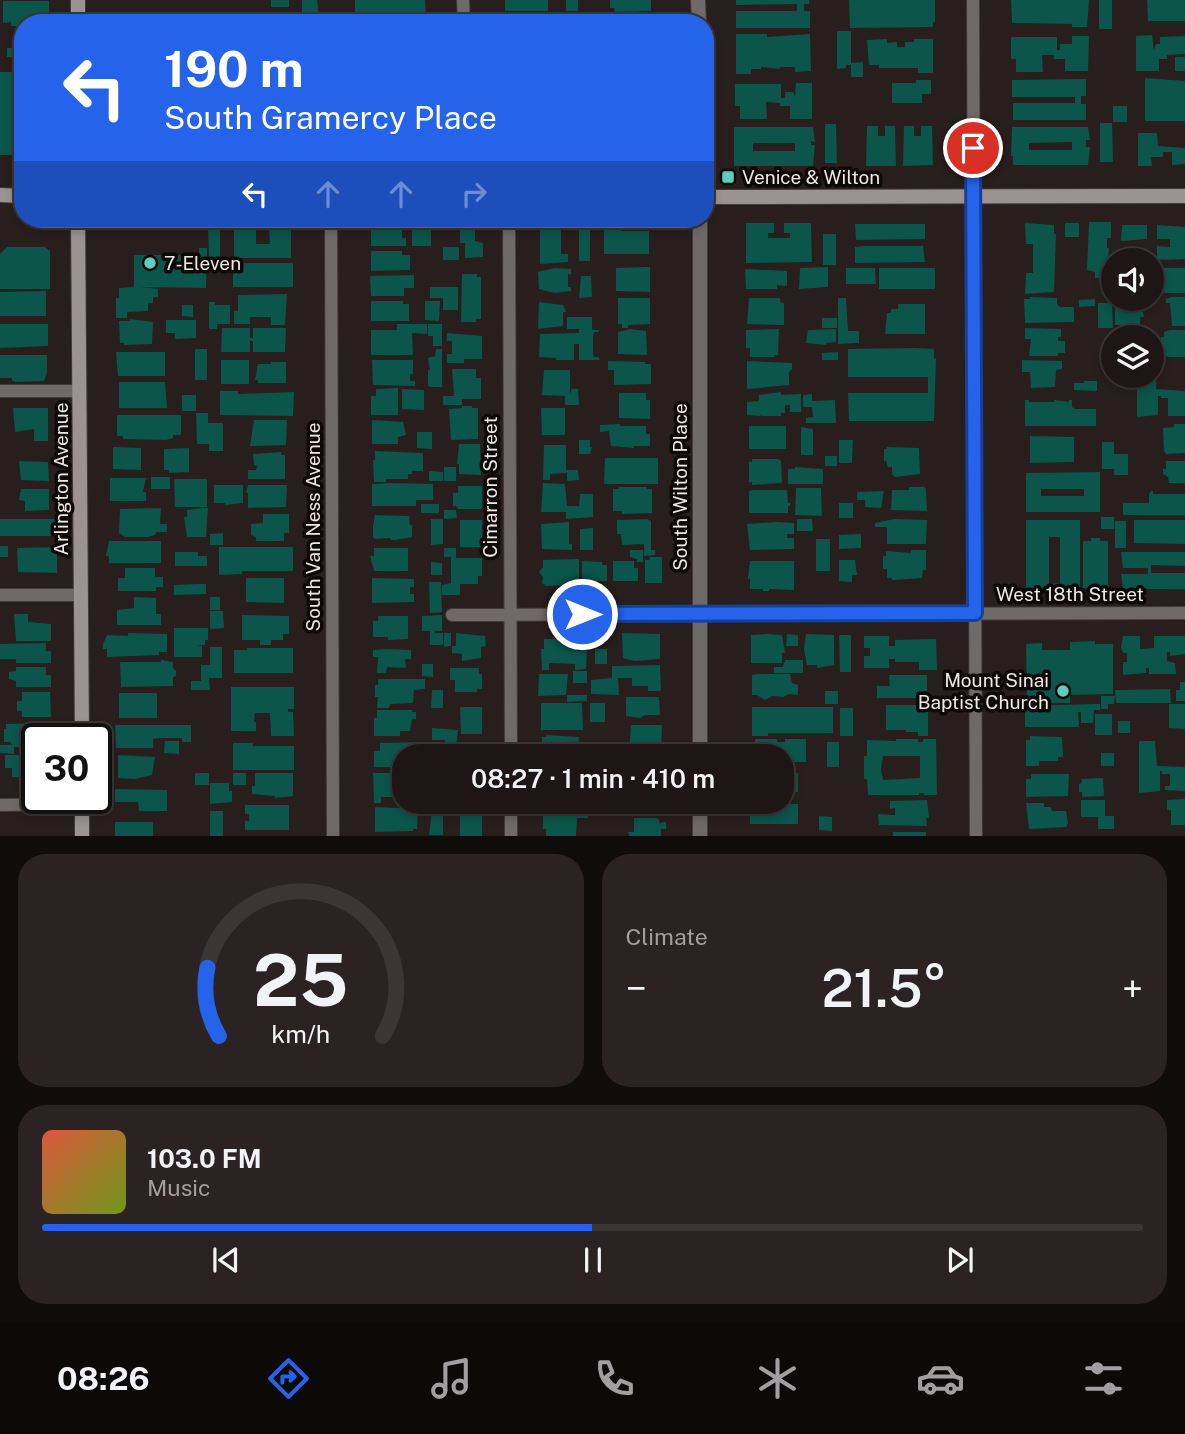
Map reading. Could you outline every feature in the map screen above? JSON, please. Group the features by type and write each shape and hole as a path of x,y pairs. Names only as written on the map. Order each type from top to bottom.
{"main road":[{"path":"714,197 1185,196"},
{"name":"Arlington Avenue","path":"78,228 82,723"},
{"path":"82,814 82,835"}],"street":[{"path":"973,0 976,835"},
{"name":"South Van Ness Avenue","path":"331,228 333,835"},
{"name":"Cimarron Street","path":"509,228 511,744"},
{"name":"South Wilton Place","path":"700,228 700,744"},
{"path":"0,391 80,391"},
{"path":"0,595 81,595"},
{"name":"West 18th Street","path":"452,615 1185,613"},
{"path":"0,805 21,804"},
{"path":"511,814 512,835"},
{"path":"700,814 700,835"}],"building":[{"path":"271,0 289,0 289,7 271,7"},
{"path":"302,0 317,0 319,14 302,14"},
{"path":"355,0 425,0 426,14 355,14"},
{"path":"505,0 548,0 548,11 505,11"},
{"path":"566,0 578,0 578,11 566,11"},
{"path":"610,0 651,0 651,11 615,12 614,8 610,8"},
{"path":"736,0 809,0 809,4 804,4 804,11 810,11 810,28 736,28 736,11 797,11 797,4 736,5"},
{"path":"849,0 935,0 935,22 933,27 850,28"},
{"path":"1011,0 1089,0 1087,27 1072,27 1072,24 1012,23"},
{"path":"1099,0 1112,0 1112,29 1099,29"},
{"path":"1147,0 1185,0 1185,21 1148,21"},
{"path":"3,1 49,1 49,14 14,14 14,26 11,26 11,22 3,23"},
{"path":"837,31 851,31 851,65 846,65 846,68 837,69"},
{"path":"736,34 767,34 767,37 810,34 811,71 795,72 795,67 761,67 751,69 751,74 736,74"},
{"path":"1152,35 1154,50 1156,44 1160,44 1160,37 1185,36 1185,54 1167,55 1167,59 1159,59 1159,71 1136,71 1136,36"},
{"path":"1072,36 1089,36 1088,71 1065,71 1065,59 1042,55 1043,72 1016,72 1016,59 1011,59 1011,37 1057,37 1057,50 1060,50 1060,44 1072,44"},
{"path":"887,39 887,43 897,42 897,47 905,47 905,42 914,42 914,39 933,39 933,73 918,73 918,68 879,68 879,65 869,65 867,40"},
{"path":"14,42 14,57 7,57 7,48 12,48"},
{"path":"1175,57 1185,57 1185,71 1175,71"},
{"path":"863,62 863,77 851,77 851,63"},
{"path":"0,72 14,72 14,155 0,155"},
{"path":"1145,78 1185,81 1185,121 1145,121"},
{"path":"1086,79 1086,96 1081,96 1081,104 1086,104 1086,120 1013,120 1013,103 1075,103 1075,97 1012,97 1012,80"},
{"path":"916,80 931,80 931,94 922,94 922,103 892,103 892,83 916,83"},
{"path":"796,83 812,83 812,119 790,119 790,106 766,102 767,119 740,119 740,106 735,106 735,84 781,84 781,98 785,98 785,92 793,92 795,97"},
{"path":"1113,106 1127,106 1127,122 1113,122"},
{"path":"1100,123 1112,123 1113,162 1100,162"},
{"path":"825,124 836,124 837,163 825,163"},
{"path":"867,126 878,126 878,136 885,136 885,126 895,126 896,166 866,166"},
{"path":"904,126 914,126 914,136 921,136 921,126 932,126 933,165 903,166"},
{"path":"734,127 813,127 813,166 734,166","holes":["753,143 795,143 795,151 753,151"]},
{"path":"1012,127 1088,127 1088,165 1013,165","holes":["1072,142 1072,150 1029,150 1029,143"]},
{"path":"1138,133 1157,133 1158,146 1185,148 1185,164 1172,165 1172,152 1163,152 1163,157 1151,157 1152,166 1138,166"},
{"path":"1089,222 1111,222 1111,238 1107,238 1107,248 1101,248 1101,278 1095,278 1095,272 1087,270"},
{"path":"746,223 774,223 774,233 768,233 768,238 790,238 790,233 784,233 784,223 811,223 812,262 746,263"},
{"path":"1025,223 1054,225 1054,292 1025,294 1026,273 1033,273 1033,244 1026,244"},
{"path":"1065,223 1079,223 1079,237 1065,237"},
{"path":"855,224 925,224 925,239 856,240"},
{"path":"1122,225 1147,225 1147,239 1121,241"},
{"path":"1157,225 1185,227 1185,259 1164,260 1164,248 1157,246 1170,247 1170,239 1157,239"},
{"path":"208,228 220,228 220,258 209,258"},
{"path":"234,228 256,228 256,244 270,244 269,228 291,228 291,258 234,258"},
{"path":"371,228 402,228 402,238 406,238 406,246 371,246"},
{"path":"412,228 431,228 431,246 412,246"},
{"path":"460,228 475,228 475,241 483,243 483,257 465,258 465,243 460,243"},
{"path":"540,228 561,228 561,254 568,254 568,262 540,264"},
{"path":"579,228 590,228 590,261 579,261"},
{"path":"604,228 649,231 649,254 604,254"},
{"path":"823,234 836,234 836,265 823,265"},
{"path":"923,246 925,262 855,263 855,247"},
{"path":"7,247 45,247 50,251 50,289 0,289 0,254"},
{"path":"443,247 459,247 459,260 443,260"},
{"path":"199,248 207,248 206,288 141,287 158,289 158,297 153,297 153,303 148,303 148,311 127,312 127,318 116,318 119,288 134,287 134,255 199,255"},
{"path":"371,251 402,251 402,255 410,255 410,270 371,271"},
{"path":"233,263 293,263 293,287 233,287"},
{"path":"650,267 650,292 616,291 616,268"},
{"path":"828,267 828,287 799,289 800,268"},
{"path":"555,268 571,269 571,274 568,274 568,287 571,287 571,291 555,293 539,289 538,272"},
{"path":"846,268 875,268 876,284 846,284"},
{"path":"879,268 935,268 935,289 879,289"},
{"path":"1164,268 1185,268 1185,293 1164,293"},
{"path":"745,269 787,271 787,286 777,285 777,289 746,289"},
{"path":"462,274 477,274 477,277 481,277 481,319 476,319 476,322 461,322"},
{"path":"414,275 414,288 404,288 404,296 371,296 370,276"},
{"path":"581,276 591,276 592,297 579,298"},
{"path":"430,287 458,287 458,310 443,310 443,298 430,298"},
{"path":"46,291 46,316 0,316 0,292"},
{"path":"287,294 285,325 271,325 271,317 250,317 250,324 234,324 234,311 238,311 238,295"},
{"path":"1185,297 1185,326 1172,326 1170,303 1166,303 1166,299"},
{"path":"618,298 650,298 650,324 628,325 628,328 622,328 622,324 618,324"},
{"path":"749,298 780,298 780,302 784,303 784,325 747,324"},
{"path":"838,298 846,298 848,331 859,331 859,343 838,344"},
{"path":"1057,298 1060,307 1074,307 1074,322 1025,323 1024,299"},
{"path":"1095,299 1095,306 1079,307 1079,300"},
{"path":"371,301 403,301 403,304 409,304 409,321 371,321"},
{"path":"425,301 440,301 439,321 425,320"},
{"path":"209,302 215,302 215,305 230,305 230,324 217,324 217,329 209,329"},
{"path":"539,302 563,305 566,312 563,312 563,326 538,329"},
{"path":"1098,303 1101,303 1101,311 1112,311 1113,325 1101,325 1101,328 1098,328"},
{"path":"898,304 925,304 925,334 885,334 887,313 891,313 891,309 898,309"},
{"path":"182,305 193,305 193,317 182,316"},
{"path":"1115,311 1143,311 1144,317 1140,317 1140,325 1115,325"},
{"path":"567,317 592,317 592,330 599,330 594,332 593,353 599,360 579,360 579,344 574,344 574,360 539,357 540,334 579,333 579,329 567,329"},
{"path":"822,318 837,318 837,328 822,328"},
{"path":"130,319 153,322 152,344 120,343 119,321"},
{"path":"166,320 196,320 196,338 175,339 175,333 166,333"},
{"path":"0,324 48,324 48,346 0,348"},
{"path":"397,324 427,324 427,334 412,333 413,355 371,355 371,330 397,330"},
{"path":"428,324 442,324 442,346 433,346 433,336 428,336"},
{"path":"222,328 250,328 250,338 253,338 253,328 286,328 285,352 253,352 253,341 250,341 250,352 221,352"},
{"path":"1025,328 1061,329 1058,341 1065,341 1065,353 1058,353 1058,356 1029,356 1031,339 1025,339"},
{"path":"630,329 646,331 647,355 618,354 618,332"},
{"path":"779,329 778,355 750,357 750,348 746,348 746,330"},
{"path":"836,329 836,342 826,345 806,343 808,330"},
{"path":"1185,330 1185,357 1164,355 1164,332"},
{"path":"447,333 482,336 482,359 447,363 447,354 452,354 452,341 447,341"},
{"path":"195,349 207,349 207,380 195,380"},
{"path":"436,349 442,349 442,387 428,386 428,358 435,356"},
{"path":"848,349 934,349 934,421 849,421 848,393 928,393 928,377 848,377"},
{"path":"116,352 165,352 165,376 118,376"},
{"path":"838,352 838,360 822,360 822,353"},
{"path":"0,355 47,355 44,381 16,382 12,381 12,378 0,378"},
{"path":"221,360 249,360 249,384 221,384"},
{"path":"372,360 413,360 410,381 415,381 415,386 373,385"},
{"path":"1022,360 1062,361 1062,369 1056,370 1055,387 1031,388 1030,372 1022,372"},
{"path":"608,361 651,364 651,384 614,385 614,370 608,370"},
{"path":"747,361 792,363 789,385 747,389"},
{"path":"286,362 286,383 258,383 258,380 255,380 258,364"},
{"path":"452,369 476,369 476,378 481,378 481,399 462,399 462,405 443,405 443,396 454,396"},
{"path":"544,370 570,370 570,394 572,389 578,389 579,405 565,405 565,396 542,395"},
{"path":"1097,381 1097,391 1074,390 1074,383"},
{"path":"119,382 165,382 167,408 119,408"},
{"path":"398,388 398,415 371,415 371,396 376,396 376,389"},
{"path":"1137,388 1185,391 1185,416 1168,416 1168,398 1158,396 1158,415 1137,417"},
{"path":"402,389 424,390 424,410 402,409"},
{"path":"220,391 238,391 238,394 294,392 293,416 220,415"},
{"path":"781,392 781,395 801,394 801,412 790,412 790,405 785,405 785,413 781,413 781,416 747,415 747,402 759,401 759,395"},
{"path":"619,393 646,393 646,400 650,400 650,419 619,418"},
{"path":"812,394 812,401 835,400 836,423 806,423 806,418 813,417 812,407 803,407 803,395"},
{"path":"182,395 196,395 196,411 182,411"},
{"path":"1025,400 1072,400 1072,407 1075,409 1096,409 1096,426 1025,426"},
{"path":"462,406 478,408 478,439 451,440 449,409"},
{"path":"13,408 48,408 48,441 34,441 34,429 15,432"},
{"path":"541,408 565,408 565,435 542,435"},
{"path":"196,413 208,413 208,423 223,423 223,451 209,451 209,444 197,444"},
{"path":"117,415 181,415 181,435 173,435 173,438 166,440 123,439 123,436 117,436"},
{"path":"254,420 287,420 286,445 250,446"},
{"path":"372,420 403,422 406,435 398,437 398,444 372,444"},
{"path":"1174,424 1185,424 1185,453 1166,454 1163,428 1174,427"},
{"path":"600,425 646,426 646,434 650,434 650,446 611,446 609,431 600,432"},
{"path":"749,426 786,426 786,449 749,449"},
{"path":"801,427 813,429 813,455 801,455"},
{"path":"417,432 432,432 432,449 417,448"},
{"path":"1030,436 1074,437 1074,462 1030,463"},
{"path":"579,440 590,440 590,454 579,454"},
{"path":"839,440 853,440 852,463 839,463"},
{"path":"1102,442 1114,442 1114,454 1128,454 1128,475 1114,475 1114,469 1102,469"},
{"path":"459,444 480,444 481,475 459,474"},
{"path":"544,445 566,445 566,470 578,470 579,480 567,481 567,473 550,474 550,480 543,480"},
{"path":"113,447 141,448 141,470 113,469"},
{"path":"189,448 189,472 169,473 169,470 164,470 164,449"},
{"path":"919,448 920,474 895,477 892,467 888,467 884,461 884,449"},
{"path":"375,451 423,453 423,471 412,471 412,474 408,474 408,479 374,482"},
{"path":"281,452 281,455 285,455 285,479 248,479 248,470 256,470 257,466 254,465 253,454"},
{"path":"825,456 837,456 837,466 825,466"},
{"path":"605,458 658,458 658,484 604,484"},
{"path":"752,459 781,461 782,483 752,485 752,482 749,482 749,462 752,462"},
{"path":"19,461 48,462 49,481 21,480"},
{"path":"1166,461 1185,461 1185,483 1169,483 1168,477 1163,474"},
{"path":"444,467 456,467 456,481 444,481"},
{"path":"788,469 823,469 823,484 788,484"},
{"path":"429,471 443,472 443,481 429,481"},
{"path":"1100,472 1100,512 1026,512 1026,473","holes":["1041,489 1084,489 1084,496 1041,496"]},
{"path":"151,477 170,477 170,489 151,489"},
{"path":"110,478 146,478 143,492 146,492 146,501 110,501"},
{"path":"174,479 207,479 207,507 175,507"},
{"path":"543,483 565,484 567,506 579,506 580,494 593,494 593,517 566,519 566,512 541,512"},
{"path":"372,484 433,484 433,500 416,500 416,506 372,506"},
{"path":"214,485 243,485 243,503 214,503"},
{"path":"248,485 287,485 286,507 248,508"},
{"path":"458,486 482,486 482,509 458,509 453,506 453,493 458,493"},
{"path":"909,487 926,489 927,511 891,510 892,490 909,490"},
{"path":"796,488 821,488 822,516 795,515"},
{"path":"21,489 49,489 49,510 25,511 25,501 19,500"},
{"path":"613,489 652,489 652,513 622,514 622,511 613,511"},
{"path":"787,490 790,503 788,513 749,513 749,491"},
{"path":"884,491 881,508 865,507 865,500 857,500 857,492"},
{"path":"1151,491 1153,494 1185,494 1185,515 1123,515 1123,503 1149,503"},
{"path":"839,503 853,503 853,518 839,518"},
{"path":"421,504 439,504 439,513 421,513"},
{"path":"161,508 160,524 167,524 167,532 156,532 148,537 125,537 119,533 120,509"},
{"path":"208,508 206,537 187,537 184,517 187,517 187,510"},
{"path":"444,510 456,510 457,518 444,519"},
{"path":"263,514 289,514 289,533 284,533 284,541 256,541 256,537 251,535 251,524 263,523"},
{"path":"375,515 409,516 412,537 396,540 375,539"},
{"path":"1101,517 1114,517 1114,529 1101,529"},
{"path":"0,519 59,519 59,536 0,536"},
{"path":"431,519 443,519 443,544 431,545"},
{"path":"797,519 812,519 813,531 797,531"},
{"path":"895,519 927,520 926,544 887,544 887,527 875,527 875,523"},
{"path":"460,520 482,520 482,547 460,547"},
{"path":"617,520 651,521 651,550 655,550 655,555 644,556 644,544 622,545 621,534 617,534"},
{"path":"1026,520 1080,520 1080,590 1047,587 1047,590 1026,590","holes":["1049,537 1060,537 1060,583 1049,584"]},
{"path":"1134,520 1185,520 1185,544 1134,543"},
{"path":"1115,521 1126,521 1126,548 1115,548"},
{"path":"569,522 569,544 572,544 572,550 542,549 541,524"},
{"path":"794,523 794,534 787,534 787,538 794,538 794,549 750,550 747,524"},
{"path":"593,528 593,550 580,550 580,529"},
{"path":"223,533 223,545 210,545 210,534"},
{"path":"861,534 861,548 839,549 839,535"},
{"path":"1091,538 1108,541 1108,589 1083,588 1083,541 1091,541"},
{"path":"816,539 830,539 830,571 816,571"},
{"path":"109,541 161,541 161,563 109,563 109,556 106,556"},
{"path":"0,546 8,546 8,557 0,557"},
{"path":"57,547 57,573 18,572 17,548"},
{"path":"219,547 293,547 293,571 242,571 242,574 219,575"},
{"path":"374,548 408,548 408,571 374,571 370,556 374,556"},
{"path":"444,548 456,548 456,558 482,558 482,576 478,576 478,584 460,584 460,595 442,595 442,585 451,583 451,557 444,557"},
{"path":"630,550 643,550 643,562 637,562 637,559 630,557"},
{"path":"911,550 926,550 926,570 923,570 922,578 887,578 887,569 883,569 883,556 886,556 886,551 911,553"},
{"path":"175,552 198,552 198,556 207,556 207,566 175,566"},
{"path":"1121,552 1185,552 1185,566 1151,565 1151,573 1185,573 1185,589 1123,589 1121,574 1148,574 1148,568 1123,568"},
{"path":"649,557 662,557 662,583 645,583 645,560 650,560"},
{"path":"579,559 579,590 569,590 569,585 546,586 542,583 543,577 539,572 543,567 543,560"},
{"path":"839,560 855,560 857,575 852,575 852,582 839,581"},
{"path":"582,561 602,562 602,565 607,565 607,581 582,581"},
{"path":"613,561 634,561 634,568 638,568 638,581 613,581"},
{"path":"750,561 794,561 794,590 750,589"},
{"path":"431,562 442,563 442,575 431,575"},
{"path":"125,568 155,568 155,577 163,577 163,587 156,587 156,591 118,591 118,578 125,578"},
{"path":"246,578 284,578 284,603 246,602"},
{"path":"372,578 414,579 410,594 414,594 414,602 372,603"},
{"path":"429,582 441,582 442,612 430,613"},
{"path":"206,584 206,594 174,595 174,585"},
{"path":"134,597 156,598 156,614 161,614 161,625 117,625 117,610 134,608"},
{"path":"210,597 220,597 220,610 210,610"},
{"path":"210,611 223,611 224,628 210,629"},
{"path":"14,614 28,614 28,622 51,624 51,641 16,641"},
{"path":"242,615 289,616 289,634 283,634 283,640 271,640 271,645 260,645 260,640 242,640"},
{"path":"442,615 442,631 435,633 443,633 443,645 430,645 430,631 422,631 422,616"},
{"path":"378,616 408,616 408,639 388,640 388,637 373,637 373,621 378,621"},
{"path":"174,628 208,628 205,645 197,645 202,646 202,657 174,657"},
{"path":"128,633 167,634 167,652 159,652 159,655 107,657 107,649 103,649 103,644 107,635 128,636"},
{"path":"444,633 451,633 451,646 444,647"},
{"path":"456,633 485,636 486,646 481,647 481,658 462,661 462,654 452,653 452,646 456,646"},
{"path":"622,633 660,634 660,659 635,661 623,658"},
{"path":"787,634 798,635 798,646 786,646"},
{"path":"806,634 834,635 834,665 817,668 817,665 807,665 804,650"},
{"path":"751,635 782,635 785,653 782,653 782,663 751,663"},
{"path":"839,635 851,635 851,672 840,672"},
{"path":"565,636 576,636 577,651 580,651 580,646 587,646 586,669 575,670 575,664 549,663 549,670 542,670 541,649 544,649 544,639 565,639"},
{"path":"864,636 889,636 889,646 895,646 895,640 936,639 937,670 919,670 919,662 895,662 895,659 889,659 889,668 864,668 864,656 870,656 870,648 864,648"},
{"path":"1123,636 1140,636 1140,649 1154,648 1154,636 1185,636 1185,654 1170,656 1170,652 1167,652 1167,661 1175,663 1176,674 1149,674 1149,668 1146,668 1146,673 1123,675 1123,662 1127,662 1127,653 1123,653 1121,648"},
{"path":"1095,641 1095,644 1113,644 1113,694 1070,695 1070,703 1042,703 1042,699 1027,699 1026,644 1042,643 1042,650 1070,650 1070,642"},
{"path":"46,643 46,651 51,651 51,663 16,663 16,659 0,659 0,644"},
{"path":"210,647 222,647 222,678 209,678 210,690 191,690 191,681 201,681 201,665 210,665"},
{"path":"293,648 293,673 234,673 234,650"},
{"path":"595,649 607,649 607,664 595,664"},
{"path":"373,650 411,650 411,659 405,659 406,668 387,667 386,673 377,673 378,657 373,657"},
{"path":"785,660 803,660 803,673 774,673 774,667 783,667"},
{"path":"120,662 173,662 176,676 173,677 173,686 121,687"},
{"path":"422,664 433,664 433,677 422,676"},
{"path":"660,665 661,691 648,691 648,686 632,686 632,678 618,678 619,695 591,694 591,680 612,678 612,666"},
{"path":"16,667 46,667 46,675 51,675 51,687 16,687 16,681 9,679 9,672 16,671"},
{"path":"450,668 479,668 479,674 482,674 482,689 477,689 477,692 455,692 455,680 450,680"},
{"path":"573,671 587,671 587,683 573,683"},
{"path":"539,674 568,674 566,695 538,696"},
{"path":"790,674 792,683 798,685 798,695 772,696 765,700 752,695 752,675"},
{"path":"889,675 927,675 924,698 877,698 877,686 890,686"},
{"path":"378,679 425,679 425,689 414,690 413,703 390,704 389,708 377,708 375,685 378,685"},
{"path":"1180,682 1185,682 1185,701 1176,701 1176,690 1180,690"},
{"path":"231,687 294,687 294,709 288,709 288,712 293,712 294,736 271,736 270,713 255,713 256,731 231,731"},
{"path":"1170,689 1171,703 1116,703 1115,690"},
{"path":"432,690 443,690 443,708 431,708"},
{"path":"825,691 838,691 838,704 825,704"},
{"path":"22,692 50,692 51,717 22,717 22,711 17,711 17,701 22,701"},
{"path":"119,693 157,693 157,718 119,718"},
{"path":"567,695 587,695 587,701 567,702"},
{"path":"1101,696 1115,696 1114,704 1108,704 1108,709 1101,709"},
{"path":"626,697 659,697 660,715 645,715 640,718 626,716"},
{"path":"541,703 582,703 583,730 541,730"},
{"path":"590,703 605,703 605,722 590,722"},
{"path":"1100,704 1100,710 1094,710 1093,723 1081,723 1081,712 1078,712 1079,727 1025,727 1025,706"},
{"path":"1169,704 1185,704 1185,729 1169,728"},
{"path":"886,705 928,705 928,736 918,736 918,732 906,730 886,730"},
{"path":"460,707 482,707 482,734 461,734"},
{"path":"752,707 833,707 833,733 768,733 768,736 752,736"},
{"path":"840,708 853,708 853,736 840,736"},
{"path":"377,710 412,710 416,712 416,719 412,719 410,731 400,731 400,736 374,736"},
{"path":"1095,714 1112,714 1112,735 1095,735"},
{"path":"1118,721 1130,721 1130,733 1118,733"},
{"path":"6,724 21,724 21,747 14,747 14,754 0,753 0,745 12,745 10,742 4,742"},
{"path":"115,725 191,725 191,742 182,742 182,738 161,738 153,739 153,748 116,748"},
{"path":"631,725 662,725 661,744 630,744"},
{"path":"432,728 458,730 456,744 445,744 445,740 432,740"},
{"path":"1030,736 1062,737 1063,757 1058,757 1058,761 1039,761 1039,766 1026,766 1026,740 1030,740"},
{"path":"542,737 579,737 578,744 542,744"},
{"path":"755,739 777,739 777,742 785,742 785,739 806,739 806,762 794,762 794,744 755,744"},
{"path":"918,739 918,742 923,742 923,739 936,739 937,795 868,795 867,779 864,779 867,740","holes":["883,756 920,756 920,778 883,780"]},
{"path":"165,741 179,741 179,754 164,753"},
{"path":"1139,741 1155,741 1157,766 1185,767 1185,791 1165,790 1165,786 1170,786 1170,774 1162,774 1160,771 1160,791 1139,793"},
{"path":"827,742 839,742 839,767 827,767"},
{"path":"233,743 294,746 294,770 233,770"},
{"path":"380,743 428,744 392,744 392,767 374,767 374,751 380,751"},
{"path":"1101,753 1114,753 1114,766 1101,766"},
{"path":"5,755 21,755 21,777 12,777 12,768 5,768"},
{"path":"118,755 155,757 152,775 135,779 118,778"},
{"path":"794,772 798,773 798,792 794,792"},
{"path":"195,773 209,773 209,785 195,785"},
{"path":"233,773 246,773 246,785 233,785"},
{"path":"255,773 293,773 293,796 275,798 252,794"},
{"path":"373,773 392,773 392,797 381,797 381,803 374,803"},
{"path":"1031,774 1069,774 1068,796 1026,797 1026,779 1031,779"},
{"path":"1103,778 1104,796 1082,797 1082,792 1079,792 1081,779"},
{"path":"210,783 229,783 232,802 210,804"},
{"path":"115,789 167,790 167,811 139,811 138,802 115,802"},
{"path":"1185,799 1185,825 1171,825 1171,810 1167,810 1167,800"},
{"path":"927,800 927,826 879,825 878,814 895,815 895,808 890,809 890,801"},
{"path":"1081,800 1105,800 1105,816 1114,816 1114,829 1098,829 1098,817 1081,817"},
{"path":"1026,803 1044,803 1044,807 1051,807 1052,811 1066,811 1066,827 1029,829"},
{"path":"794,804 798,804 798,824 750,824 750,814 794,814"},
{"path":"245,805 289,805 289,830 245,830 245,821 249,821 249,814 245,814"},
{"path":"375,807 392,808 392,814 418,814 417,829 413,831 375,832"},
{"path":"210,811 223,811 223,836 210,836"},
{"path":"432,814 443,814 443,835 429,835"},
{"path":"460,814 482,814 482,836 460,836"},
{"path":"543,814 588,814 588,818 577,818 576,836 546,836"},
{"path":"819,816 832,817 832,831 819,830"},
{"path":"634,818 659,819 659,823 666,822 666,829 661,829 661,836 629,836 628,832 634,832"},
{"path":"115,822 153,822 153,836 115,836"},
{"path":"893,832 926,832 926,836 893,836"}],"place":[{"name":"Venice & Wilton","path":"728,177"},
{"name":"7-Eleven","path":"150,263"},
{"name":"Mount Sinai Baptist Church","path":"1063,691"}],"route":[{"path":"582,614 975,613 973,148"}]}
